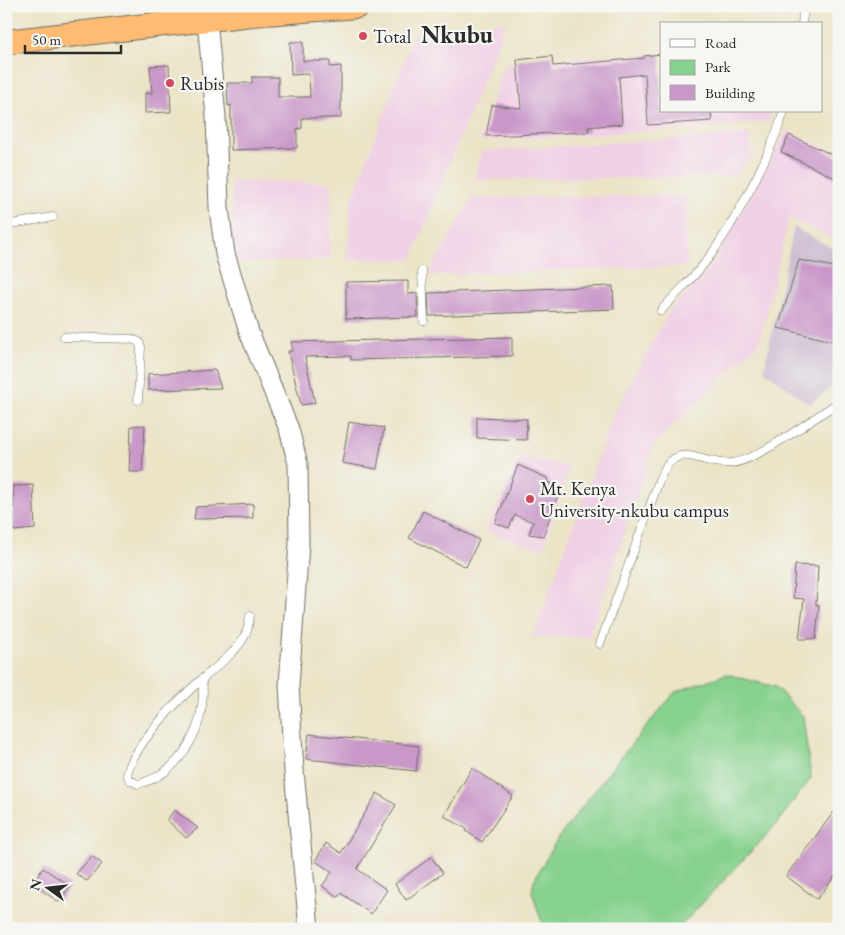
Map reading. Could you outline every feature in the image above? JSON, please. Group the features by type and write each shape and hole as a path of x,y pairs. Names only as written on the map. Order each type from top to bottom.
{"highway":[{"path":"6,42 140,25 357,6"}],"street":[{"path":"207,20 216,117 219,208 225,254 249,332 289,429 298,469 298,544 289,686 294,771 309,929"}],"lane":[{"path":"802,22 804,6"},
{"path":"661,311 675,294 687,285 715,248 742,202 768,150 784,112"},
{"path":"6,225 53,216"},
{"path":"422,271 424,321"},
{"path":"64,337 132,339 139,342 141,347 138,400"},
{"path":"600,644 660,478 669,462 676,456 682,455 715,464 744,461 839,402"},
{"path":"202,679 204,698 202,714 195,733 185,750 157,777 138,784 130,780 127,775 133,756 150,733 202,679 239,645 245,635 250,616"}],"shaded area":[{"path":"506,22 411,260 347,259 351,202 414,34"},
{"path":"660,54 660,112 771,112 770,121 702,128 480,141 504,65 590,57"},
{"path":"787,130 839,155 839,241 789,218 759,343 655,442 589,637 533,637 614,414 668,313 711,267"},
{"path":"750,134 752,158 734,176 474,180 481,151"},
{"path":"232,181 331,183 330,259 232,263"},
{"path":"686,195 687,266 428,275 472,198"},
{"path":"794,227 839,252 839,382 809,404 764,370"},
{"name":"Mt. Kenya University-nkubu campus","path":"520,456 569,467 543,549 486,532"}],"green space":[{"path":"726,674 776,687 803,716 811,778 774,827 678,929 548,929 541,920 532,892 534,880 558,838 620,758 675,692"}],"building":[{"path":"290,42 303,42 303,61 330,61 330,67 341,66 341,118 302,118 302,128 297,129 297,148 231,150 231,105 228,106 227,83 252,83 252,77 278,77 278,97 310,97 309,74 291,75"},
{"path":"660,54 660,112 711,112 712,121 648,125 645,74 619,77 622,124 588,127 589,132 486,136 492,105 521,108 517,60 552,56 553,66 644,58 644,56"},
{"path":"169,65 171,112 145,113 145,93 152,93 150,66"},
{"path":"789,135 839,158 839,170 835,178 781,152"},
{"path":"799,260 839,268 839,334 836,342 778,328"},
{"path":"408,281 408,294 417,293 418,317 346,319 346,282"},
{"path":"613,286 614,309 429,316 428,293"},
{"path":"512,337 512,356 351,360 351,356 305,357 315,403 301,405 288,352 293,350 291,342"},
{"path":"215,370 221,388 148,390 148,374"},
{"path":"477,417 527,419 526,440 477,438"},
{"path":"349,422 384,428 377,469 342,463"},
{"path":"145,425 142,472 129,472 131,426"},
{"path":"518,465 549,479 547,482 561,487 543,536 529,534 533,522 515,515 509,528 495,523"},
{"path":"33,485 35,529 14,531 13,486"},
{"path":"253,504 253,518 194,519 196,507"},
{"path":"423,511 479,540 466,567 409,538"},
{"path":"795,565 818,566 816,605 819,605 816,639 799,639 804,599 793,598"},
{"path":"309,734 419,746 416,771 306,759"},
{"path":"472,768 513,796 482,842 466,831 467,829 444,816"},
{"path":"377,793 396,805 357,869 387,890 371,914 341,893 338,897 322,886 332,872 315,861 326,843 341,853"},
{"path":"839,805 839,871 817,899 786,876"},
{"path":"174,810 198,828 186,838 167,820"},
{"path":"92,856 102,864 87,881 76,874"},
{"path":"431,857 443,873 406,900 395,884"},
{"path":"43,868 70,886 59,902 32,884"}],"place":[{"name":"Total","path":"363,36"},
{"name":"Rubis","path":"170,83"},
{"name":"Mt. Kenya University-nkubu campus","path":"530,499"}],"district":[{"name":"Nkubu","path":"457,35"}]}
